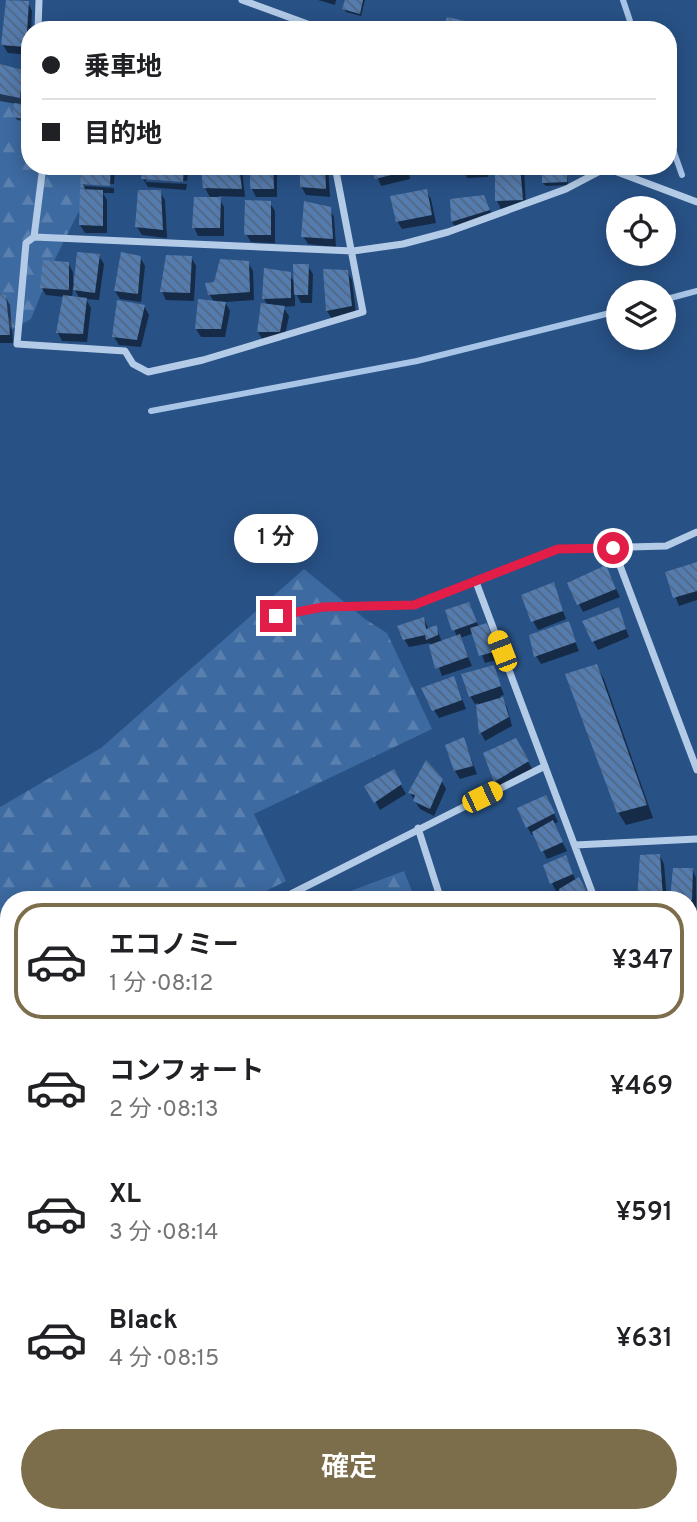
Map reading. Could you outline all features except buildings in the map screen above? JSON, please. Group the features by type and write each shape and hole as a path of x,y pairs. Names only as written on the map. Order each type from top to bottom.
{"street":[{"path":"38,21 39,0"},
{"path":"242,0 296,20"},
{"path":"34,237 42,175"},
{"path":"337,175 353,251 363,312 202,360 148,372 133,364 125,351 17,344 26,243 34,237 353,251 403,244 448,232 566,189 591,175"},
{"path":"626,175 697,202"},
{"path":"276,616 323,607 414,605 558,549 666,546 697,532"},
{"path":"613,548 697,769"},
{"path":"475,582 592,891"},
{"path":"296,891 545,766"},
{"path":"418,828 439,891"},
{"path":"575,845 697,839"}],"green space":[{"path":"0,72 21,82 21,175 84,175 86,197 56,257 31,319 0,336"},
{"path":"304,569 365,619 387,633 432,729 254,814 286,881 266,891 0,891 0,807 101,748"},
{"path":"404,871 412,891 350,891"}],"waterway":[{"path":"623,0 630,21"},
{"path":"677,161 682,175"},
{"path":"676,297 697,291"},
{"path":"151,411 417,361 606,314"}],"route":[{"path":"276,616 323,607 414,605 558,549 613,548"}]}
